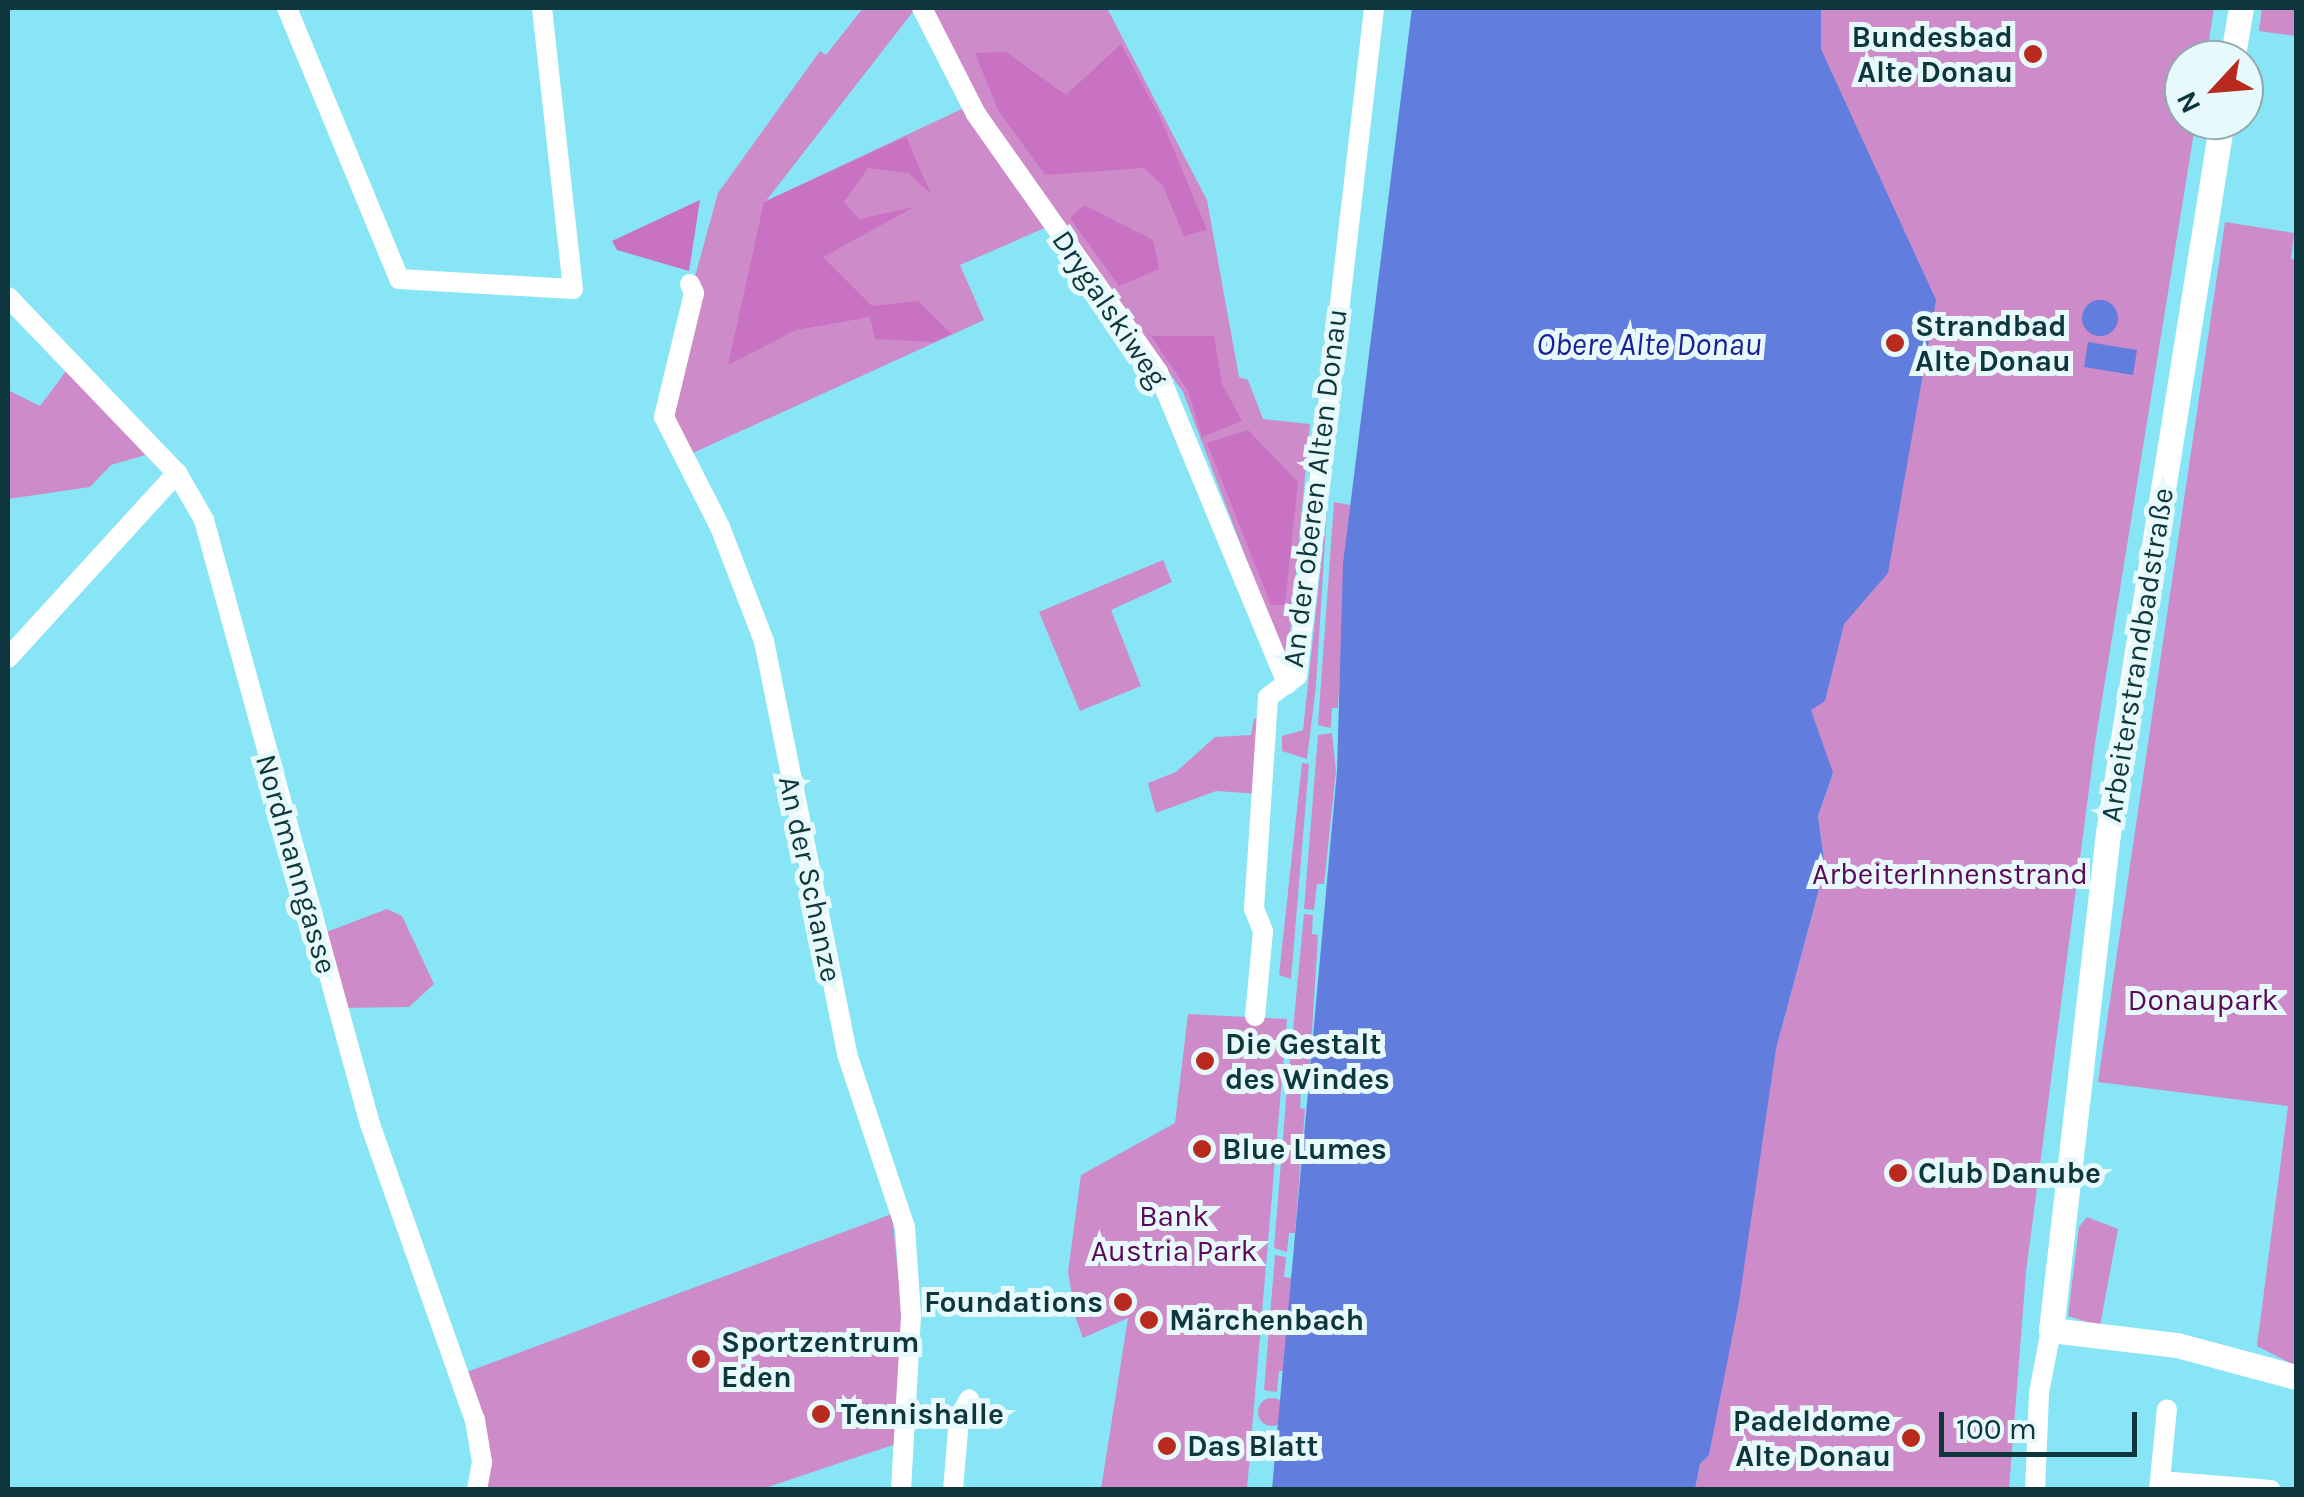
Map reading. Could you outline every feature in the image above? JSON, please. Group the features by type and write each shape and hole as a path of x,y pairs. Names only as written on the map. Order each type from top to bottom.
{"main road":[{"path":"2235,40 2240,8"},
{"name":"Arbeiterstrandbadstraße","path":"2051,1330 2108,833 2219,140"},
{"path":"2051,1330 2177,1345 2296,1377"}],"street":[{"path":"287,8 400,279 573,289 542,8"},
{"name":"Drygalskiweg","path":"922,8 976,114 1158,372 1287,684"},
{"name":"An der oberen Alten Donau","path":"1256,1016 1263,932 1254,909 1268,698 1298,676 1374,8"},
{"name":"An der Schanze","path":"690,284 694,292 664,417 720,528 764,641 848,1054 905,1227 911,1316 900,1490"},
{"name":"Nordmanngasse","path":"8,297 178,473 213,545 283,824 370,1124 476,1420 482,1462 476,1490"},
{"path":"8,658 178,473"},
{"name":"Arbeiterstrandbadstraße","path":"2035,1490 2040,1393 2051,1330"},
{"path":"954,1490 959,1419 968,1399"},
{"path":"2167,1409 2160,1485 2271,1490"}],"green space":[{"path":"863,8 915,9 766,201 966,107 1047,227 960,265 984,320 684,457 663,392 718,193 820,51 826,55"},
{"path":"929,8 1107,8 1207,200 1239,377 1248,380 1263,419 1310,424 1287,667 1183,392 998,134"},
{"name":"ArbeiterInnenstrand","path":"1683,8 2214,8 2209,40 2164,40 2164,140 2193,140 2095,743 2026,1272 2009,1489 1695,1489 1700,1464 1709,1455 1776,1049 1825,867 1818,816 1833,773 1611,516"},
{"path":"2262,8 2296,8 2296,36 2259,31"},
{"name":"Donaupark","path":"2225,222 2294,233 2291,259 2296,260 2296,1366 2257,1346 2288,1106 2098,1082"},
{"path":"69,367 152,453 111,465 90,487 8,499 8,390 40,406"},
{"path":"1334,502 1350,505 1338,708 1332,708 1331,728 1318,725"},
{"path":"1327,509 1316,686 1307,759 1282,751 1282,736 1303,730"},
{"path":"1163,560 1172,582 1111,610 1141,686 1080,711 1039,612"},
{"path":"1254,718 1266,724 1260,794 1216,791 1156,813 1148,783 1176,772 1215,737 1251,735"},
{"path":"1332,733 1336,771 1324,884 1317,884 1314,910 1304,909 1318,735"},
{"path":"1302,763 1309,764 1291,979 1279,975"},
{"path":"387,909 402,916 434,984 409,1007 341,1008 316,936"},
{"path":"1304,914 1313,915 1312,934 1318,935 1310,1064 1303,1064 1302,1084 1288,1082"},
{"name":"Bank Austria Park","path":"1188,1014 1287,1019 1247,1489 1101,1489 1128,1318 1083,1338 1076,1319 1068,1272 1081,1175 1175,1123"},
{"path":"1287,1088 1301,1088 1300,1108 1305,1109 1295,1233 1289,1233 1287,1252 1274,1248"},
{"name":"Sportzentrum Eden","path":"892,1214 904,1331 896,1444 762,1489 483,1489 464,1373"},
{"path":"2087,1217 2118,1229 2100,1326 2068,1316 2079,1227"},
{"path":"1275,1255 1286,1257 1284,1277 1291,1278 1285,1371 1279,1371 1277,1392 1264,1390"},
{"path":"1272,1398 1282,1402 1286,1412 1282,1422 1272,1426 1262,1422 1258,1412 1262,1402"}],"shaded area":[{"path":"1121,44 1162,121 1207,230 1184,236 1163,186 1144,168 1045,175 998,110 975,53 1006,52 1066,95"},
{"path":"906,137 931,194 908,173 868,168 844,202 859,219 914,207 823,257 872,306 918,301 952,334 933,342 875,339 870,317 796,330 728,365 764,202"},
{"path":"700,200 689,271 617,250 612,241"},
{"path":"1084,205 1153,240 1159,269 1119,286 1070,218"},
{"path":"1151,336 1214,336 1222,384 1242,421 1202,437 1188,391"},
{"path":"1248,430 1298,482 1285,605 1271,605 1207,443"}],"water":[{"name":"Obere Alte Donau","path":"1412,8 1821,8 1821,49 1936,300 1888,573 1844,624 1825,701 1811,710 1833,773 1818,816 1825,867 1776,1049 1739,1302 1709,1455 1700,1464 1695,1489 1272,1489 1337,771 1343,564"},
{"path":"2100,300 2112,306 2118,318 2112,330 2100,336 2088,330 2082,318 2088,306"},
{"path":"2088,342 2137,350 2133,375 2084,367"}],"place":[{"name":"Bundesbad Alte Donau","path":"2033,54"},
{"name":"Strandbad Alte Donau","path":"1895,343"},
{"name":"Die Gestalt des Windes","path":"1205,1061"},
{"name":"Blue Lumes","path":"1202,1149"},
{"name":"Club Danube","path":"1898,1173"},
{"name":"Foundations","path":"1123,1302"},
{"name":"Märchenbach","path":"1149,1320"},
{"name":"Sportzentrum Eden","path":"701,1359"},
{"name":"Tennishalle","path":"821,1414"},
{"name":"Padeldome Alte Donau","path":"1911,1438"},
{"name":"Das Blatt","path":"1167,1446"}]}
